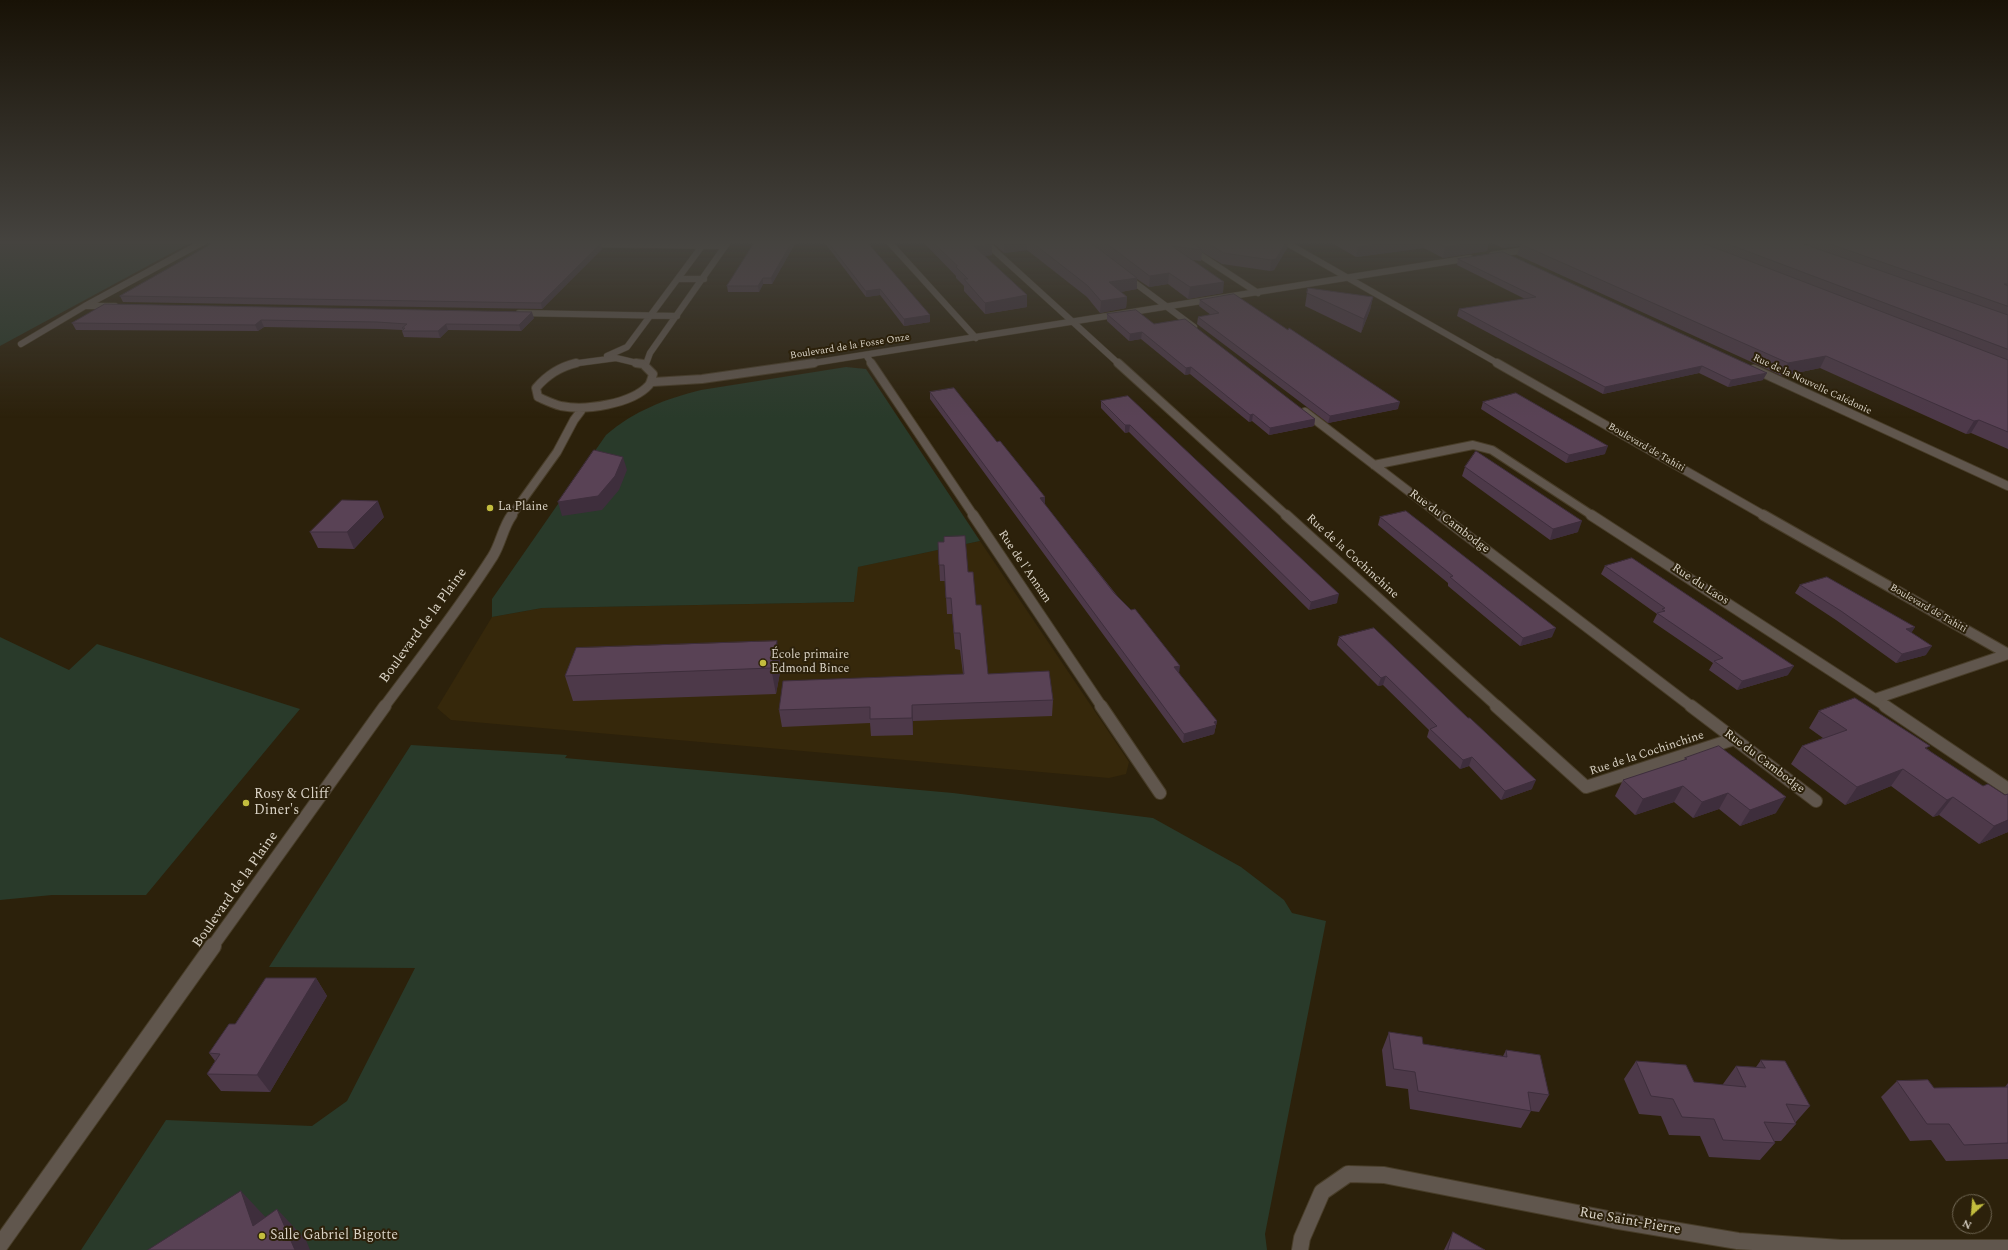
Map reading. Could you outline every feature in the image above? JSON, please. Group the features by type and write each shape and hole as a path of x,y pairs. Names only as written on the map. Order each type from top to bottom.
{"street":[{"path":"21,344 95,300"},
{"path":"598,359 622,359 646,364 652,369 655,375 653,382 646,390 625,400 602,406 583,408 564,407 548,404 538,397 536,388 542,379 556,370 575,363 598,359 614,354 627,347 662,300"},
{"path":"646,364 650,353 688,300"},
{"path":"942,300 976,338"},
{"name":"Rue de la Cochinchine","path":"1050,300 1586,787 1734,739"},
{"path":"1159,300 1197,330"},
{"name":"Boulevard de la Fosse Onze","path":"653,382 702,379 866,355 1211,300"},
{"name":"Boulevard de Tahiti","path":"1385,300 2008,654"},
{"path":"85,306 125,307"},
{"path":"515,313 677,316"},
{"name":"Rue de l'Annam","path":"866,355 1160,793"},
{"name":"Rue de la Nouvelle Calédonie","path":"1749,367 2008,486"},
{"name":"Rue du Cambodge","path":"1298,407 1816,801"},
{"name":"Boulevard de la Plaine","path":"0,1245 287,845 364,734 463,601 494,554 507,521 557,452 574,420 583,408"},
{"name":"Rue du Laos","path":"1374,465 1473,445 1492,450 1875,699 2008,788"},
{"path":"1875,699 2008,654"},
{"name":"Rue Saint-Pierre","path":"1300,1250 1302,1238 1322,1192 1348,1174 1384,1175 1613,1220 1738,1241 1841,1248 2008,1248"}],"shaded area":[{"name":"École primaire Edmond Bince","path":"980,541 1129,762 1126,774 1109,778 451,720 437,708 492,617 542,608 854,602 857,567"}],"green space":[{"path":"0,300 84,300 0,346"},
{"path":"846,367 866,369 980,541 858,567 854,602 542,608 492,617 492,599 606,435 628,419 650,407 675,397 701,390"},
{"path":"0,637 69,670 97,644 300,709 146,895 52,895 0,900"},
{"path":"411,745 567,755 565,758 953,793 1153,818 1241,867 1284,900 1292,913 1326,921 1265,1234 1267,1250 81,1250 166,1120 312,1126 347,1101 415,968 269,967"}],"building":[{"path":"381,300 544,300 541,303"},
{"path":"889,300 917,300 930,315 904,319"},
{"path":"983,300 999,300 985,303"},
{"path":"1200,300 1244,300 1288,330 1289,328 1400,402 1330,416 1198,317 1219,313"},
{"path":"1323,300 1372,300 1364,319"},
{"path":"1515,300 1608,300 1767,373 1731,380 1702,366 1605,387 1459,309"},
{"path":"1647,300 1852,300 2008,360 2008,432 1979,420 1974,421 1826,356 1788,363"},
{"path":"1878,300 1966,300 2008,315 2008,349"},
{"path":"1992,300 2008,300 2008,306"},
{"path":"105,304 532,312 519,325 446,324 438,331 402,331 405,328 402,328 407,324 377,322 261,320 255,325 72,323"},
{"path":"1136,310 1154,324 1185,319 1315,419 1270,428 1253,414 1250,415 1191,367 1186,368 1142,332 1130,334 1107,314"},
{"path":"954,388 997,442 1000,441 1045,497 1040,498 1114,593 1131,610 1135,609 1180,666 1174,667 1217,721 1214,722 1216,725 1184,734 930,392"},
{"path":"1516,393 1608,446 1569,455 1483,402"},
{"path":"1128,396 1339,594 1311,602 1130,425 1125,425 1101,401"},
{"path":"594,450 623,457 615,476 598,496 558,502"},
{"path":"1476,451 1582,521 1553,529 1465,467"},
{"path":"342,500 378,501 347,532 310,532"},
{"path":"1406,511 1556,628 1523,638 1450,577 1453,576 1380,517"},
{"path":"965,536 968,572 973,572 976,605 981,605 988,674 1049,671 1053,700 912,705 912,718 870,719 870,707 779,710 783,681 964,674 960,633 954,633 951,598 946,598 944,565 939,565 938,542 944,542 944,537"},
{"path":"1632,558 1794,666 1742,681 1714,661 1723,658 1657,613 1665,611 1662,609 1665,608 1605,566"},
{"path":"1827,577 1915,627 1906,629 1932,646 1902,654 1841,611 1800,585"},
{"path":"1374,628 1468,718 1470,718 1536,780 1505,791 1472,757 1463,760 1430,729 1437,726 1386,676 1381,678 1339,637"},
{"path":"777,641 771,668 565,676 576,648"},
{"path":"1855,698 1930,746 1925,748 1983,786 1988,784 2005,795 2008,794 2008,820 1994,826 1953,797 1947,800 1903,769 1857,787 1802,746 1847,730 1819,711"},
{"path":"1719,746 1786,797 1750,810 1728,793 1702,802 1683,786 1643,799 1623,780 1687,759 1685,758"},
{"path":"266,978 316,978 257,1075 207,1074 220,1054 209,1053 229,1024 235,1024"},
{"path":"1389,1032 1422,1037 1423,1044 1467,1051 1507,1057 1506,1050 1540,1055 1549,1095 1528,1092 1531,1111 1418,1091 1415,1072 1394,1069"},
{"path":"1761,1060 1785,1061 1810,1106 1786,1104 1796,1124 1764,1122 1775,1143 1723,1140 1714,1119 1682,1117 1673,1099 1651,1096 1636,1061 1686,1065 1694,1082 1746,1087 1736,1066 1765,1068"},
{"path":"1928,1080 1934,1088 2008,1087 2008,1143 1964,1145 1949,1124 1927,1124 1897,1081"},
{"path":"241,1191 253,1226 277,1209 295,1250 148,1250"},
{"path":"1453,1232 1485,1250 1448,1250"}],"place":[{"name":"La Plaine","path":"490,508"},
{"name":"École primaire Edmond Bince","path":"763,663"},
{"name":"Rosy & Cliff Diner's","path":"246,803"},
{"name":"Salle Gabriel Bigotte","path":"262,1236"}]}
